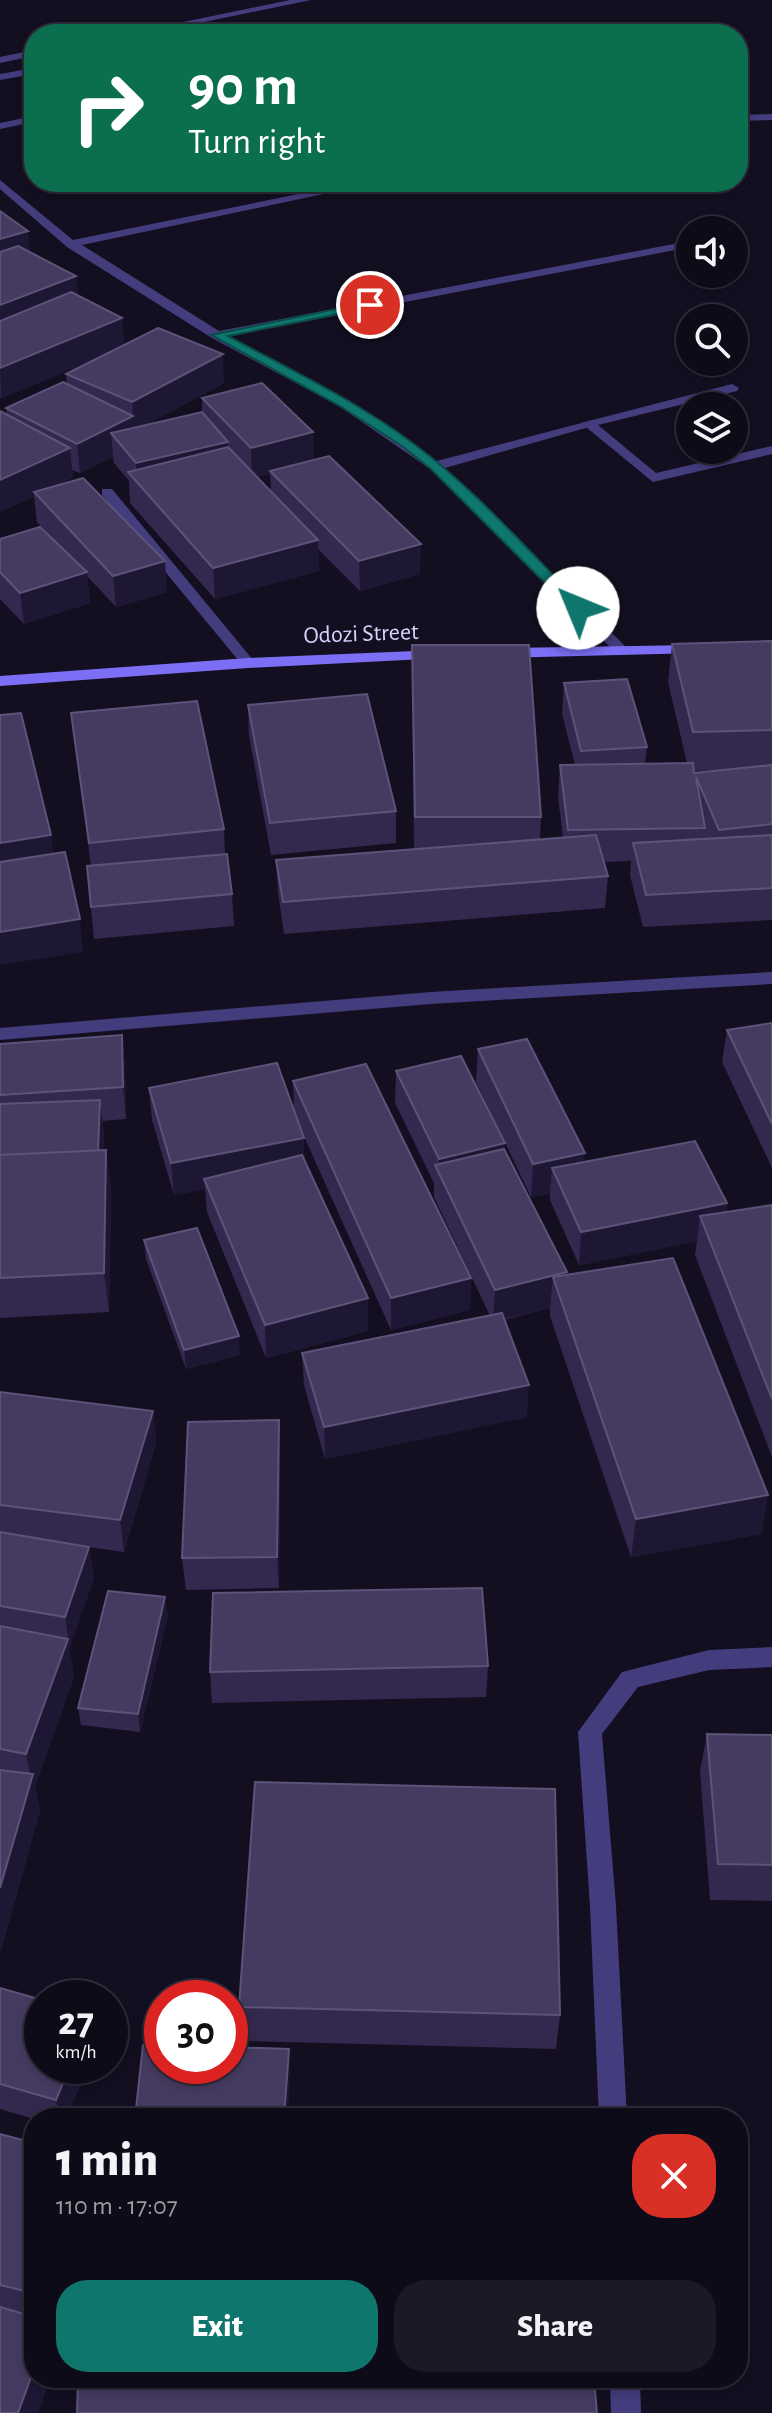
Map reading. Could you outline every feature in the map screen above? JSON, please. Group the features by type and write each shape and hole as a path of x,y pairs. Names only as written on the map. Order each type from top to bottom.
{"main road":[{"path":"480,654 619,648 711,650"},
{"name":"Odozi Street","path":"0,681 248,663 449,655"}],"street":[{"path":"182,24 306,0"},
{"path":"0,60 24,55"},
{"path":"0,77 24,73"},
{"path":"748,118 772,117"},
{"path":"0,126 13,119 24,119"},
{"path":"0,183 71,244 217,335 344,403 435,466 619,648"},
{"path":"71,244 325,192"},
{"path":"217,335 675,246"},
{"path":"435,466 588,423 732,388"},
{"path":"588,423 653,478 772,450"},
{"path":"107,492 248,663"},
{"path":"0,1034 431,998 772,978"},
{"path":"613,2108 603,1906 590,1732 630,1679 709,1660 772,1657"},
{"path":"625,2388 626,2413"}],"building":[{"path":"0,211 28,231 0,239"},
{"path":"18,246 76,276 0,305 0,252"},
{"path":"71,292 122,318 0,368 0,321"},
{"path":"158,328 223,354 132,402 66,374"},
{"path":"63,382 133,416 77,444 6,408"},
{"path":"262,383 313,432 251,448 202,398"},
{"path":"0,411 70,448 0,480"},
{"path":"202,412 228,442 136,463 111,433"},
{"path":"228,447 318,540 213,568 128,472"},
{"path":"329,456 421,544 359,561 270,471"},
{"path":"83,478 165,561 113,576 34,492"},
{"path":"40,527 87,572 20,593 0,572 0,539"},
{"path":"772,641 772,730 693,732 672,644"},
{"path":"412,645 529,645 541,817 415,817"},
{"path":"627,679 647,747 581,751 564,683"},
{"path":"367,694 396,811 270,823 248,705"},
{"path":"197,701 224,829 89,843 71,713"},
{"path":"21,713 51,835 0,843 0,715"},
{"path":"693,763 694,773 772,765 772,824 719,830 696,777 705,828 568,830 560,765"},
{"path":"596,835 608,876 283,902 276,860"},
{"path":"772,835 772,888 646,895 633,843"},
{"path":"65,852 80,919 0,932 0,862"},
{"path":"227,854 232,894 91,907 87,866"},
{"path":"772,1023 772,1124 727,1030"},
{"path":"122,1035 123,1087 0,1095 0,1044"},
{"path":"527,1039 585,1153 533,1164 478,1049"},
{"path":"461,1056 505,1143 439,1159 396,1071"},
{"path":"277,1063 304,1138 171,1163 149,1088"},
{"path":"366,1064 471,1278 391,1298 293,1081"},
{"path":"100,1100 98,1151 0,1155 0,1104"},
{"path":"695,1141 727,1203 581,1232 552,1168"},
{"path":"504,1149 567,1272 495,1290 435,1165"},
{"path":"106,1150 104,1273 0,1278 0,1155"},
{"path":"302,1155 368,1298 265,1325 204,1179"},
{"path":"772,1205 772,1399 700,1216"},
{"path":"197,1228 239,1336 184,1350 144,1240"},
{"path":"673,1258 768,1495 636,1519 553,1277"},
{"path":"502,1313 529,1385 324,1427 302,1353"},
{"path":"0,1392 153,1411 120,1520 0,1505"},
{"path":"279,1420 277,1557 182,1558 188,1422"},
{"path":"0,1532 89,1547 65,1617 0,1606"},
{"path":"482,1588 488,1666 210,1672 213,1593"},
{"path":"108,1591 165,1597 138,1714 78,1708"},
{"path":"0,1626 68,1639 26,1754 0,1749"},
{"path":"707,1734 772,1735 772,1865 718,1864"},
{"path":"0,1770 33,1774 0,1888"},
{"path":"255,1782 555,1789 560,2015 248,2007 248,1980 241,1980"},
{"path":"0,1988 24,1995 24,2084 63,2084 56,2100 0,2084"},
{"path":"143,2045 144,2084 248,2084 248,2048 289,2049 285,2108 136,2108"},
{"path":"0,2134 24,2140 24,2291 0,2285"},
{"path":"0,2307 24,2314 24,2388 27,2388 18,2413 0,2413"},
{"path":"78,2388 595,2388 597,2413 77,2413"}],"route":[{"path":"370,305 217,335 344,403 406,444 435,466 578,608"}]}
